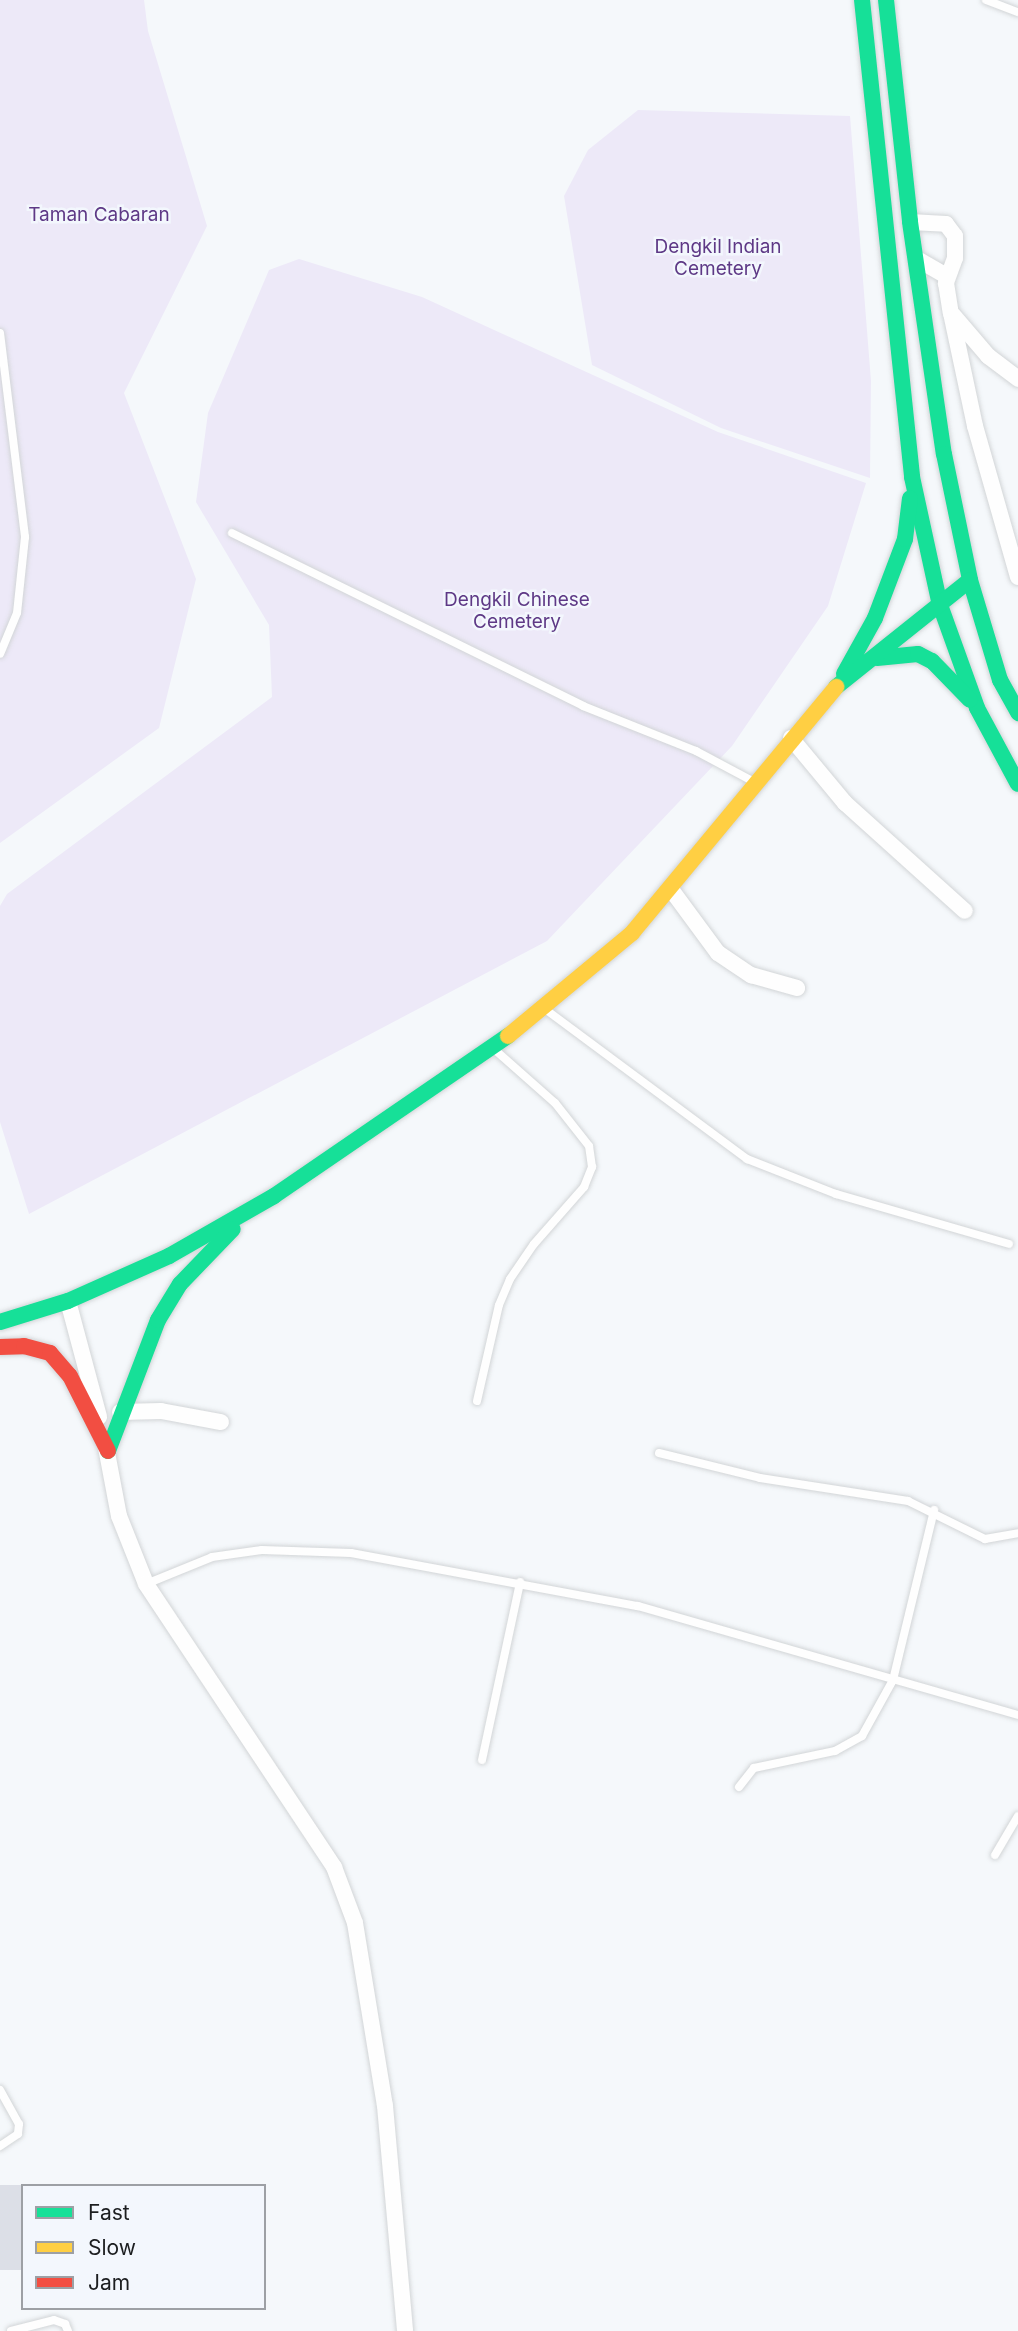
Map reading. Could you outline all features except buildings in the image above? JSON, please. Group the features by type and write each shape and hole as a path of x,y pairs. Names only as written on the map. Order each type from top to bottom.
{"main road":[{"path":"862,0 912,477 940,605 977,708 1018,783"},
{"path":"886,0 911,222 944,454 970,580 1013,690 1018,713"},
{"path":"839,683 875,618 905,539 912,477"},
{"path":"0,1321 68,1301 169,1256 274,1196 493,1048 632,933 839,683 970,580"},
{"path":"839,683 875,659 918,653 932,661 977,708"},
{"path":"108,1451 139,1360 180,1284 208,1252 274,1196"},
{"path":"0,1347 24,1346 50,1353 70,1376 108,1451"}],"street":[{"path":"911,222 950,229 956,249 946,276 951,313 975,426 1018,576"},
{"path":"917,259 946,276"},
{"path":"951,313 988,356 1018,379"},
{"path":"791,738 845,803 965,911"},
{"path":"670,888 718,953 751,975 797,988"},
{"path":"68,1301 108,1451 119,1516 146,1584 334,1867 355,1923 385,2106 405,2331"},
{"path":"120,1412 161,1411 221,1422"}],"lane":[{"path":"986,0 1018,12"},
{"path":"0,333 25,537 17,613 0,654"},
{"path":"232,533 583,706 696,751 756,783"},
{"path":"543,1007 747,1159 836,1194 1009,1244"},
{"path":"477,1401 499,1305 510,1279 584,1186 592,1167 589,1146 555,1103 493,1048"},
{"path":"659,1453 760,1478 864,1491 934,1510 985,1539 1018,1533"},
{"path":"739,1787 754,1768 835,1751 862,1736 893,1680 934,1510"},
{"path":"146,1584 212,1557 309,1548 520,1582 638,1606 1018,1715"},
{"path":"482,1760 520,1582"},
{"path":"995,1855 1018,1816"},
{"path":"0,2090 19,2124 18,2134 0,2146"},
{"path":"11,2331 54,2320 65,2323 68,2331"}],"green space":[{"name":"Taman Cabaran","path":"0,0 144,0 148,31 207,226 124,393 196,579 159,728 0,843"},
{"name":"Dengkil Indian Cemetery","path":"638,110 850,116 871,381 870,478 721,428 592,365 564,196 588,150"},
{"name":"Dengkil Chinese Cemetery","path":"299,259 422,297 718,432 866,483 828,606 732,746 547,941 29,1214 0,1122 0,906 7,894 272,697 269,625 196,502 208,413 269,270"}],"traffic: fast":[{"path":"862,0 912,477 940,605 977,708 1018,784"},
{"path":"886,0 910,222 944,454 970,580 1000,680 1018,713"},
{"path":"844,674 875,618 905,539 910,498"},
{"path":"836,687 970,580"},
{"path":"877,658 918,654 932,661 970,700"},
{"path":"0,1322 68,1301 169,1256 274,1196 508,1036"},
{"path":"108,1451 158,1320 180,1284 233,1229"}],"traffic: slow":[{"path":"508,1036 632,933 836,687"}],"traffic: jam":[{"path":"0,1347 24,1346 50,1353 70,1376 108,1451"}]}
